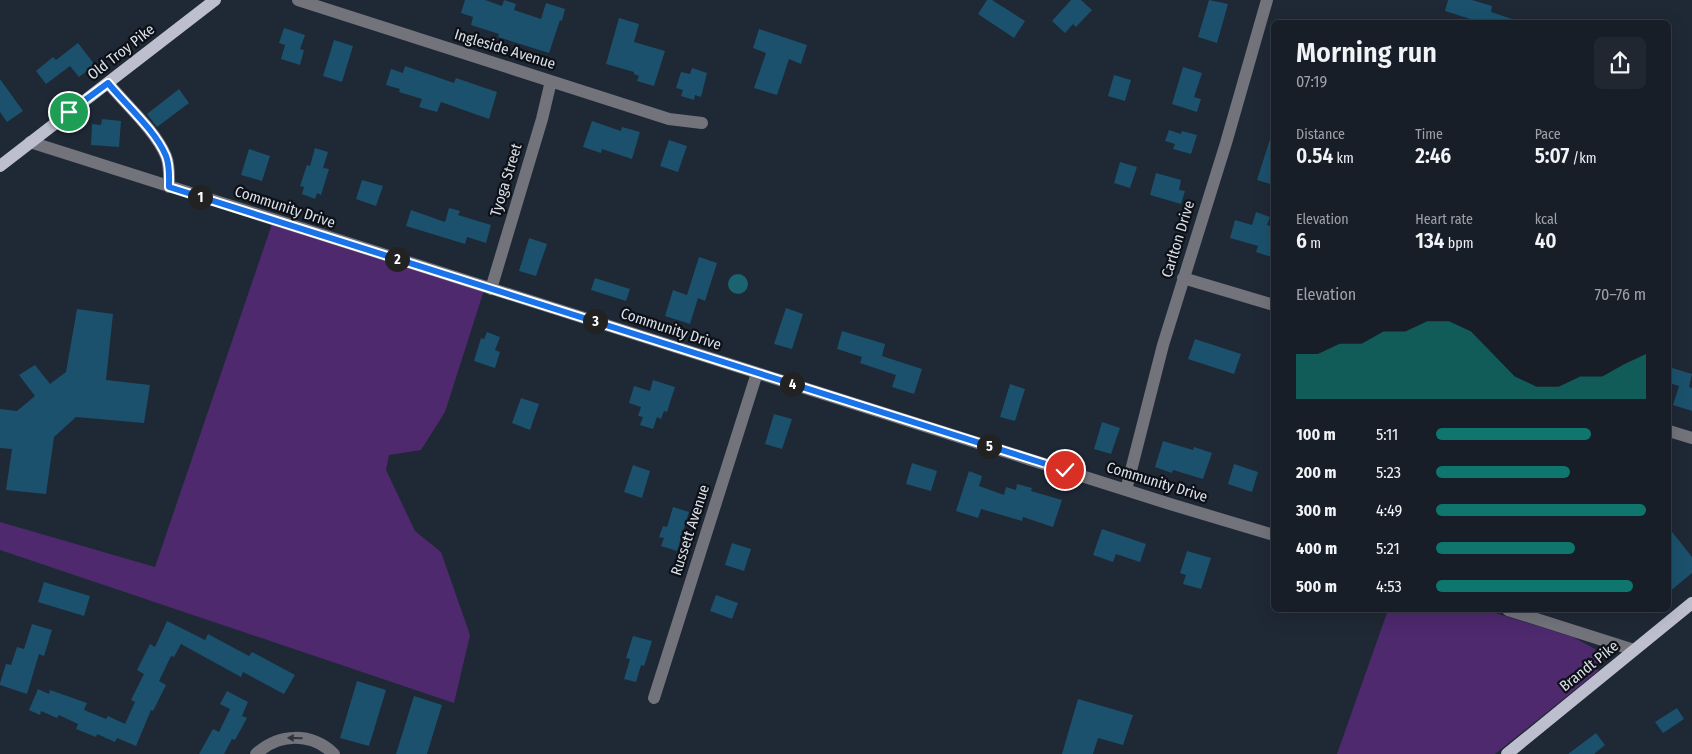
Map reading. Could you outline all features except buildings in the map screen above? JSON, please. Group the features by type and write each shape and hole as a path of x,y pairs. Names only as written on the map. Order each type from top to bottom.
{"main road":[{"name":"Old Troy Pike","path":"0,166 215,0"},
{"name":"Brandt Pike","path":"1507,754 1692,603"}],"street":[{"name":"Ingleside Avenue","path":"298,0 669,119 702,122"},
{"name":"Carlton Drive","path":"1126,490 1163,345 1226,143 1267,0"},
{"name":"Tyoga Street","path":"491,289 542,119 551,81"},
{"path":"108,83 153,135 166,156 169,168 169,187"},
{"name":"Community Drive","path":"30,142 1126,490 1271,534"},
{"path":"1183,278 1271,303"},
{"name":"Russett Avenue","path":"654,698 757,373"},
{"path":"1671,432 1692,438"},
{"path":"1514,612 1634,650"},
{"path":"256,754 273,741 299,737 322,745 334,754"}],"shaded area":[{"path":"273,221 485,287 445,412 421,450 389,455 386,470 415,531 441,552 470,635 454,703 0,550 0,522 155,567"},
{"path":"1387,612 1492,612 1573,637 1595,649 1599,659 1598,671 1495,754 1337,754"}],"water":[{"path":"738,274 745,277 748,284 745,291 738,294 731,291 728,284 731,277"}],"route":[{"path":"69,112 108,83 153,135 166,156 169,168 169,187 1065,470"}]}
